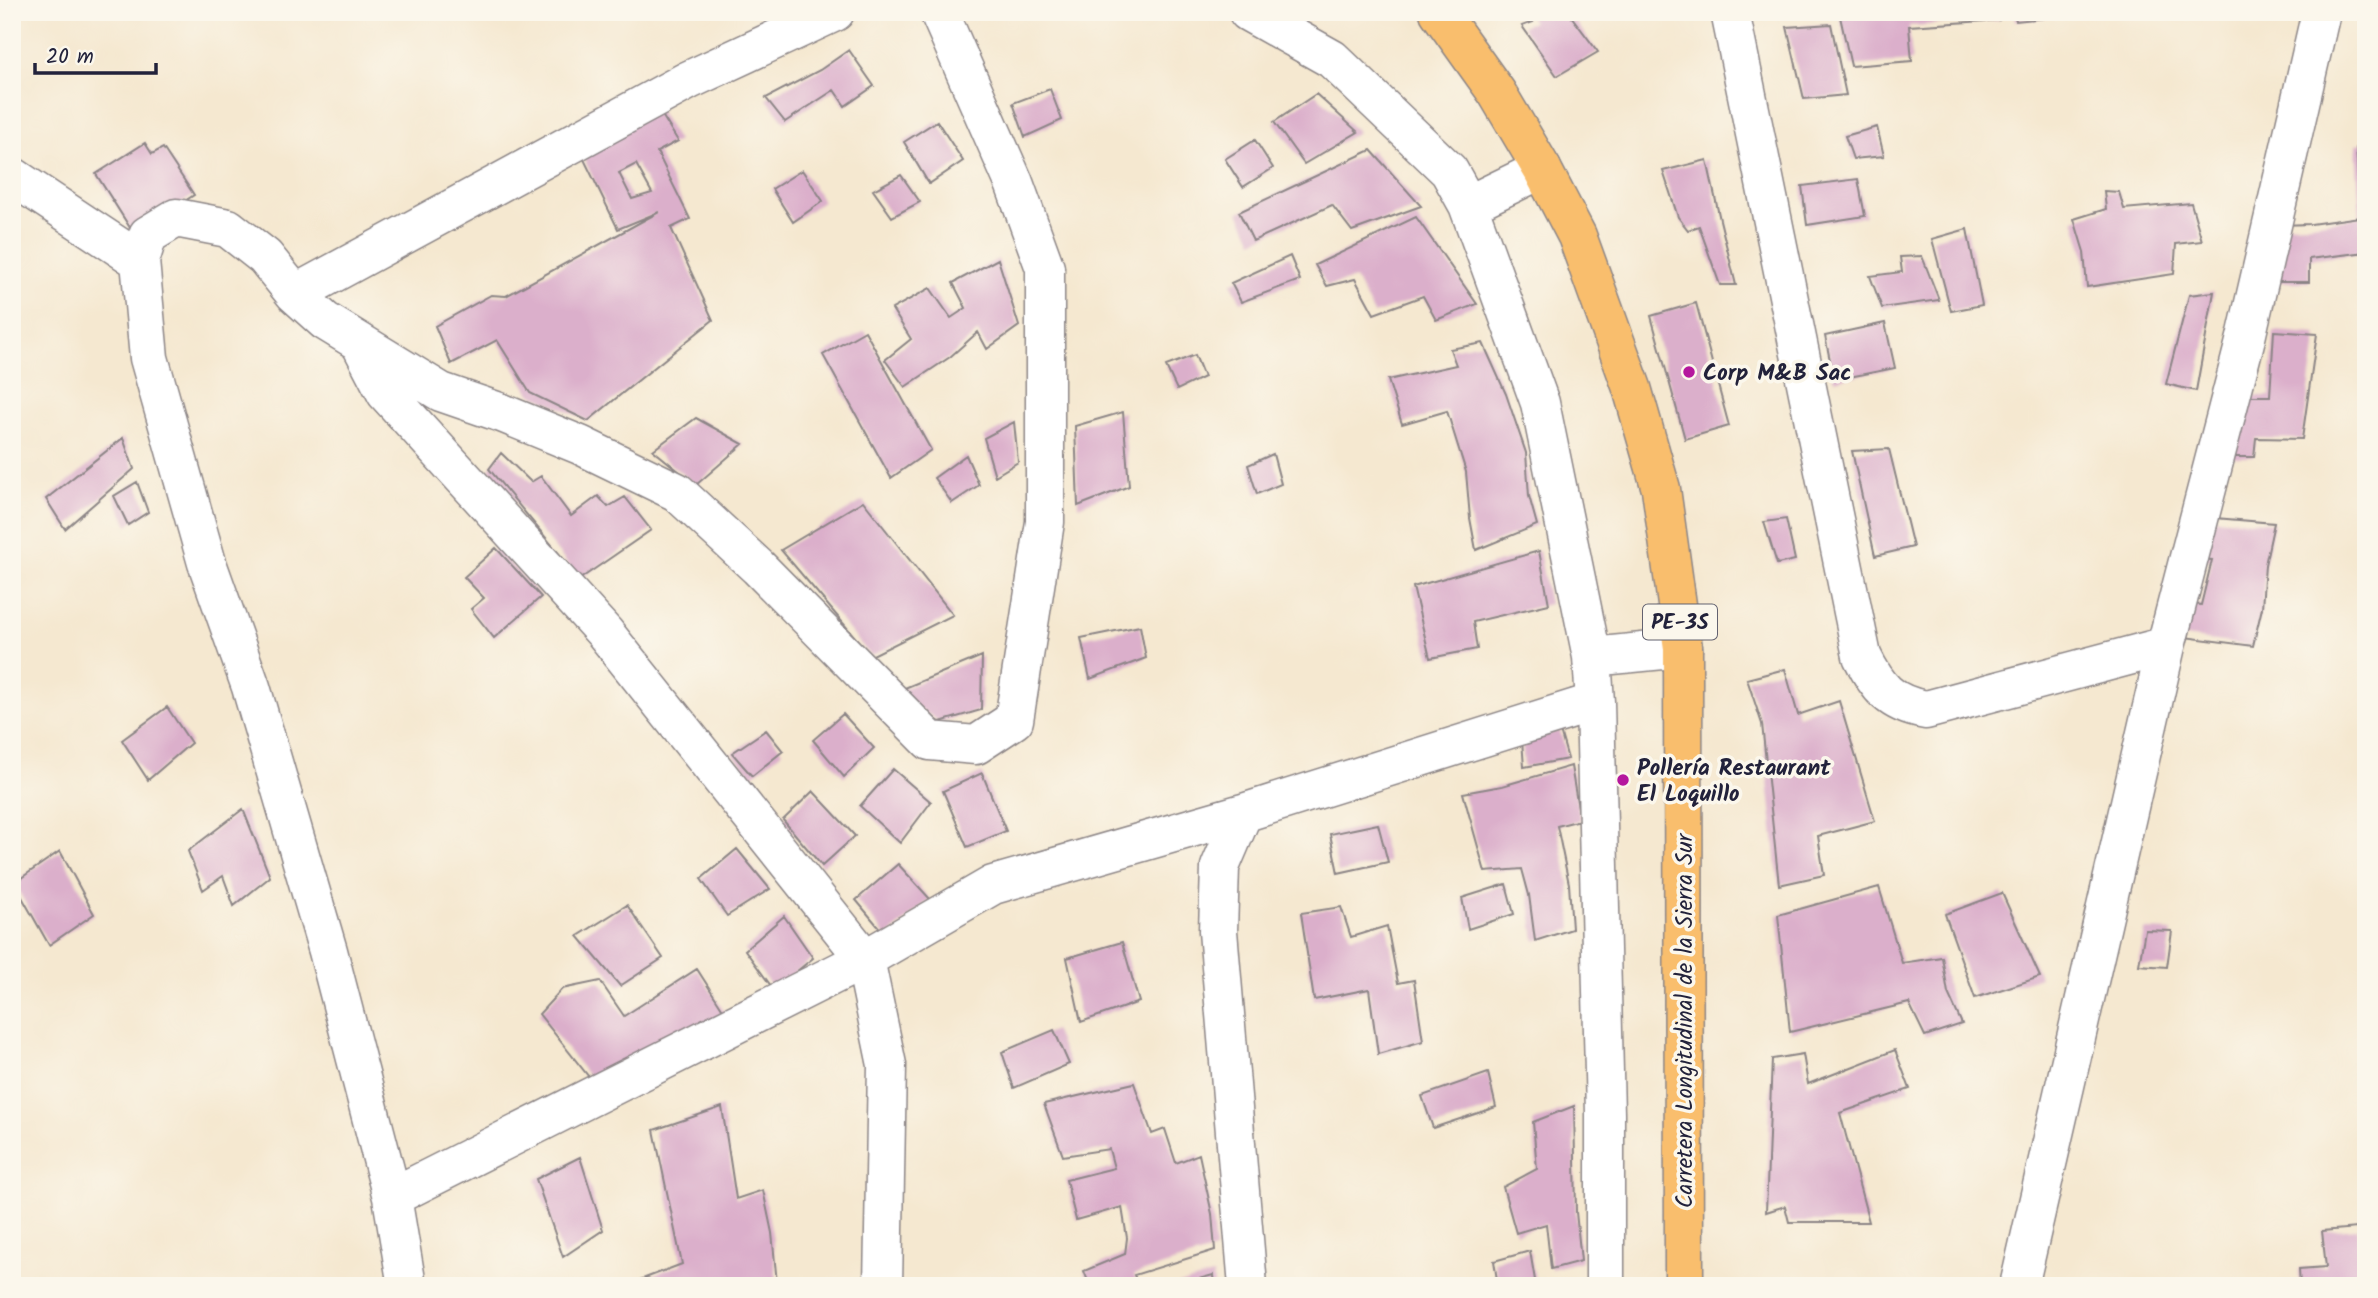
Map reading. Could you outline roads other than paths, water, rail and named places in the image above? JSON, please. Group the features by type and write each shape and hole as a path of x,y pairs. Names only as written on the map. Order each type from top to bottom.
{"highway":[{"name":"Carretera Longitudinal de la Sierra Sur","path":"1439,12 1497,93 1542,169 1577,236 1605,309 1661,489 1683,648 1684,1286"}],"street":[{"path":"295,294 689,80 835,12"},
{"path":"407,1286 392,1197 328,951 251,687 207,563 149,358 140,261 148,235 176,218 228,228 265,257 295,294 325,321 361,345 442,392 580,445 677,492 758,567 930,741 976,745 1014,720 1045,522 1045,268 1014,183 939,12"},
{"path":"1248,12 1332,59 1449,171 1468,205 1540,403 1592,657 1604,1101 1605,1286"},
{"path":"1730,12 1862,656 1875,682 1894,699 1910,708 1926,710 2166,646"},
{"path":"2019,1286 2166,646 2246,338 2321,12"},
{"path":"1468,205 1542,169"},
{"path":"12,176 140,261"},
{"path":"361,345 386,393 605,633 865,959 887,1065 883,1286"},
{"path":"1592,657 1683,648"},
{"path":"392,1197 865,959 993,885 1243,813 1595,702"},
{"path":"1243,813 1220,867 1218,930 1248,1286"}],"place":[{"name":"Corp M&B Sac","path":"1689,372"},
{"name":"Pollería Restaurant El Loquillo","path":"1623,780"}]}
